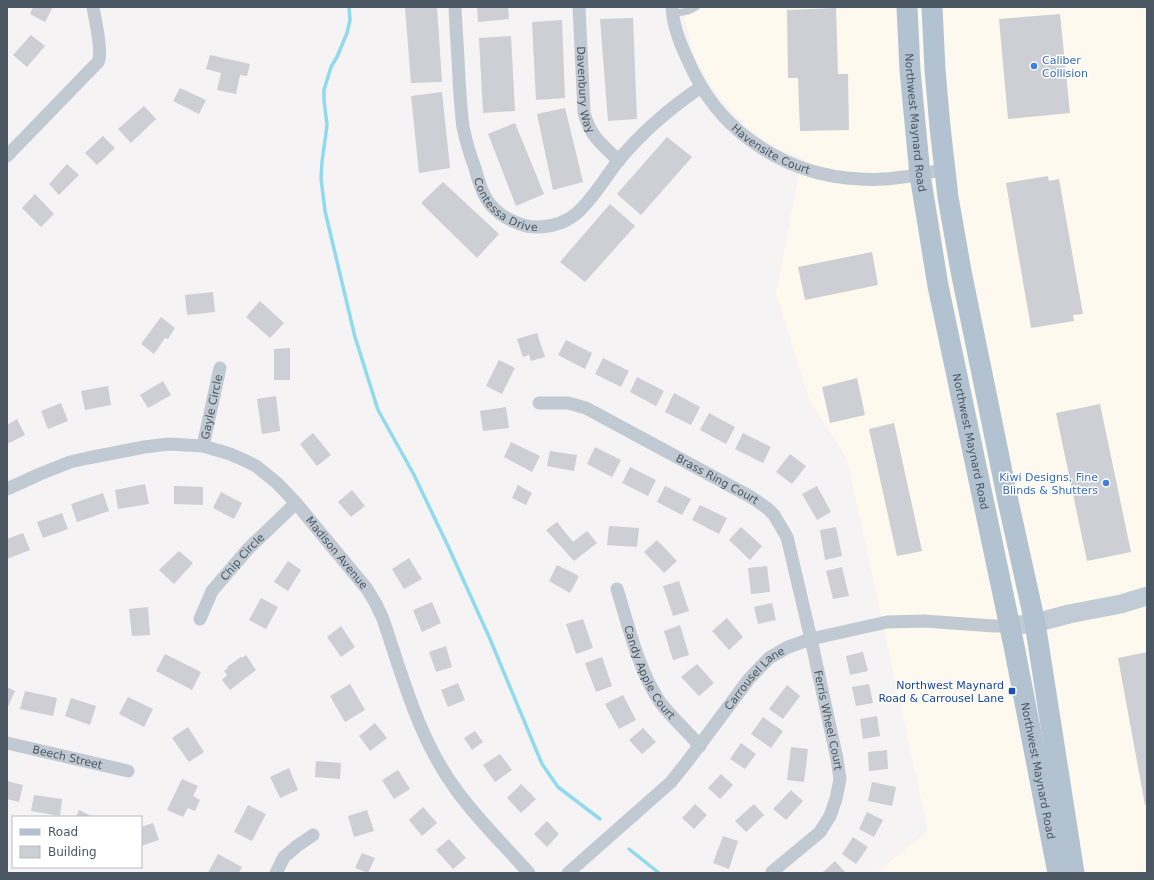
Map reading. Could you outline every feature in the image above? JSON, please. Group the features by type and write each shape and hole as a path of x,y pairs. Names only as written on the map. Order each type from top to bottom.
{"main road":[{"name":"Northwest Maynard Road","path":"907,7 910,70 920,175 938,286 1009,626 1058,873"},
{"name":"Northwest Maynard Road","path":"932,7 935,70 944,169 961,271 1008,501 1035,623 1074,873"}],"street":[{"path":"7,156 94,67 100,58 93,7"},
{"name":"Contessa Drive","path":"455,7 461,106 468,148 480,185 490,203 498,212 515,222 532,227 541,227 554,225 576,214 639,137 672,108 701,87"},
{"name":"Davenbury Way","path":"579,7 584,112 587,124 596,139 619,161"},
{"name":"Havensite Court","path":"672,11 678,39 701,87 731,125 755,144 786,161 827,175 859,179 876,179 920,175 944,169"},
{"name":"Gayle Circle","path":"203,446 220,368"},
{"name":"Brass Ring Court","path":"539,403 568,403 586,408 751,497 767,508 774,515 787,538 811,639"},
{"name":"Madison Avenue","path":"7,489 70,462 125,450 169,444 203,446 230,454 256,466 277,483 296,503 367,589 383,619 418,723 445,774 456,791 474,813 529,873"},
{"name":"Chip Circle","path":"200,619 212,591 248,549 296,503"},
{"name":"Candy Apple Court","path":"617,589 638,656 650,684 664,707 700,746"},
{"path":"1009,626 1035,623 1069,614 1121,604 1147,596"},
{"name":"Carrousel Lane","path":"568,873 671,782 700,746 749,679 769,658 788,647 811,639 887,622 924,621 1009,626"},
{"name":"Ferris Wheel Court","path":"772,872 820,832 830,816 836,799 840,780 837,759 811,639"},
{"name":"Beech Street","path":"7,744 128,771"},
{"path":"276,873 284,858 297,846 313,835"}],"lane":[{"path":"672,11 688,11 696,7"}],"shaded area":[{"path":"682,7 1147,7 1147,873 876,873 928,831 847,459 809,399 776,293 798,180 805,159 777,148 749,129 717,95 694,57"}],"building":[{"path":"33,7 53,7 45,22 30,14"},
{"path":"405,7 437,7 442,82 411,83"},
{"path":"477,7 508,7 509,19 478,22"},
{"path":"836,8 838,74 848,74 849,130 800,131 798,78 788,78 787,10"},
{"name":"Caliber Collision","path":"1060,14 1070,113 1008,119 999,19"},
{"path":"633,18 637,119 608,121 600,19"},
{"path":"562,20 565,98 536,100 532,22"},
{"path":"31,35 45,46 27,67 13,55"},
{"path":"511,36 515,111 483,113 479,38"},
{"path":"210,55 250,64 247,76 240,75 236,94 217,90 221,73 206,69"},
{"path":"180,88 206,100 199,114 173,101"},
{"path":"442,92 450,168 419,173 411,96"},
{"path":"144,106 156,119 131,143 118,129"},
{"path":"565,108 583,182 553,190 537,114"},
{"path":"515,123 544,194 516,206 488,134"},
{"path":"103,136 115,148 97,165 85,153"},
{"path":"667,137 692,157 641,215 617,194"},
{"path":"67,164 79,175 59,195 49,184"},
{"path":"1048,176 1049,181 1059,179 1083,314 1073,315 1074,321 1031,328 1006,183"},
{"path":"443,182 499,234 477,258 421,203"},
{"path":"35,194 54,214 41,227 22,208"},
{"path":"610,204 635,226 585,282 560,262"},
{"path":"872,252 878,285 805,300 798,267"},
{"path":"213,292 215,312 187,315 185,295"},
{"path":"260,301 284,323 270,338 246,317"},
{"path":"161,317 175,328 168,339 165,338 154,354 141,344"},
{"path":"537,333 545,357 531,361 529,355 523,357 517,339"},
{"path":"566,340 592,353 585,369 558,355"},
{"path":"290,348 290,380 274,380 274,349"},
{"path":"603,358 629,371 621,387 595,374"},
{"path":"499,360 515,368 502,394 486,386"},
{"path":"637,377 664,391 656,406 630,392"},
{"path":"857,378 865,415 830,423 822,387"},
{"path":"163,381 171,395 148,408 140,395"},
{"path":"108,386 111,405 85,410 81,391"},
{"path":"674,393 700,407 691,425 665,412"},
{"path":"276,396 280,431 262,434 257,399"},
{"path":"61,403 68,421 48,429 41,411"},
{"path":"1100,404 1131,552 1087,561 1056,413"},
{"path":"506,407 509,428 483,431 480,411"},
{"path":"709,413 735,427 726,444 700,430"},
{"path":"17,419 25,435 7,444 7,425"},
{"path":"894,423 922,551 897,556 869,429"},
{"path":"313,433 331,455 317,466 300,444"},
{"path":"743,433 771,447 763,463 735,449"},
{"path":"511,442 540,456 532,472 504,457"},
{"path":"595,447 621,460 612,477 587,464"},
{"path":"550,451 577,455 574,471 547,466"},
{"path":"790,454 806,466 792,484 776,472"},
{"path":"630,467 656,480 648,496 622,483"},
{"path":"145,484 149,504 118,509 115,490"},
{"path":"518,485 532,493 526,505 512,498"},
{"path":"174,486 203,487 203,505 174,504"},
{"path":"665,486 691,499 682,515 657,502"},
{"path":"817,486 831,512 817,520 802,494"},
{"path":"352,490 365,506 351,517 338,502"},
{"path":"221,492 242,503 234,519 213,508"},
{"path":"103,493 109,511 77,522 71,504"},
{"path":"700,505 727,518 719,534 692,520"},
{"path":"62,513 68,529 43,538 37,522"},
{"path":"557,522 573,542 587,531 597,543 574,561 546,530"},
{"path":"609,526 639,528 637,547 607,545"},
{"path":"741,527 762,546 750,560 729,540"},
{"path":"836,527 842,556 825,560 820,530"},
{"path":"23,533 30,550 7,559 7,539"},
{"path":"657,540 677,561 664,573 644,552"},
{"path":"179,551 193,563 174,584 159,570"},
{"path":"409,558 422,579 404,589 392,569"},
{"path":"288,561 301,570 288,591 274,582"},
{"path":"557,565 579,576 570,593 549,581"},
{"path":"767,566 770,592 751,594 748,568"},
{"path":"842,567 849,596 833,599 826,571"},
{"path":"679,581 689,611 673,616 663,586"},
{"path":"261,598 278,607 266,629 249,620"},
{"path":"432,602 441,623 422,632 413,610"},
{"path":"772,603 776,620 758,624 754,607"},
{"path":"148,607 150,635 132,636 129,609"},
{"path":"727,618 743,637 729,650 712,631"},
{"path":"583,619 593,648 576,654 566,624"},
{"path":"680,625 689,655 673,660 664,631"},
{"path":"341,626 355,647 341,657 327,637"},
{"path":"446,646 452,667 436,672 429,652"},
{"path":"863,652 868,671 850,675 846,656"},
{"path":"1147,652 1147,804 1145,805 1118,658"},
{"path":"165,654 201,672 192,690 156,671"},
{"path":"246,655 256,670 230,690 222,680 227,675 224,671 228,668 227,667"},
{"path":"602,657 612,686 596,692 585,663"},
{"path":"697,664 714,683 699,696 681,677"},
{"path":"458,683 465,700 448,707 441,690"},
{"path":"350,684 365,710 345,722 330,696"},
{"path":"869,684 873,703 856,706 852,687"},
{"path":"787,685 800,696 783,719 769,709"},
{"path":"7,687 15,691 7,709"},
{"path":"25,691 57,698 53,716 20,709"},
{"path":"623,695 636,720 619,729 605,704"},
{"path":"128,697 153,709 144,727 119,714"},
{"path":"71,698 96,706 90,725 65,716"},
{"path":"877,716 880,736 863,739 860,719"},
{"path":"763,717 783,731 771,748 751,734"},
{"path":"375,723 387,738 370,751 359,736"},
{"path":"188,727 204,752 189,762 172,738"},
{"path":"643,728 656,742 642,754 629,740"},
{"path":"475,731 483,742 472,750 464,738"},
{"path":"741,743 756,754 745,769 730,759"},
{"path":"791,747 808,749 804,782 787,780"},
{"path":"887,750 888,769 869,771 868,752"},
{"path":"500,754 512,770 495,782 483,765"},
{"path":"316,761 341,763 340,779 315,777"},
{"path":"289,768 298,790 280,798 270,777"},
{"path":"398,770 410,789 394,799 382,780"},
{"path":"721,774 733,785 720,799 708,788"},
{"path":"182,779 198,786 193,796 200,800 195,811 188,808 183,817 167,810"},
{"path":"7,781 23,785 19,802 7,799"},
{"path":"872,782 896,787 892,806 868,801"},
{"path":"521,784 536,799 521,813 507,798"},
{"path":"791,790 803,801 786,820 773,809"},
{"path":"34,795 62,799 60,816 31,811"},
{"path":"695,804 707,815 694,829 682,818"},
{"path":"754,804 764,815 746,832 735,821"},
{"path":"248,805 266,814 252,841 234,832"},
{"path":"423,807 437,823 422,836 409,820"},
{"path":"79,810 91,816 76,816"},
{"path":"367,810 374,831 354,837 348,816"},
{"path":"867,812 883,820 874,837 859,829"},
{"path":"547,821 559,834 547,847 534,834"},
{"path":"153,823 159,840 142,846 142,827"},
{"path":"723,836 738,841 729,869 713,863"},
{"path":"853,837 868,847 856,864 842,854"},
{"path":"449,839 466,858 453,869 436,850"},
{"path":"362,853 375,858 368,873 355,868"},
{"path":"218,854 242,867 239,873 208,873"},
{"path":"835,861 846,873 822,873"}],"waterway":[{"path":"349,7 350,20 347,33 331,67 324,90 327,125 321,178 325,211 355,337 378,410 413,473 448,546 490,639 542,764 558,787 600,819"},
{"path":"629,849 659,873"}],"place":[{"name":"Caliber Collision","path":"1034,66"},
{"name":"Kiwi Designs, Fine Blinds & Shutters","path":"1106,483"},
{"name":"Northwest Maynard Road & Carrousel Lane","path":"1012,691"}]}
